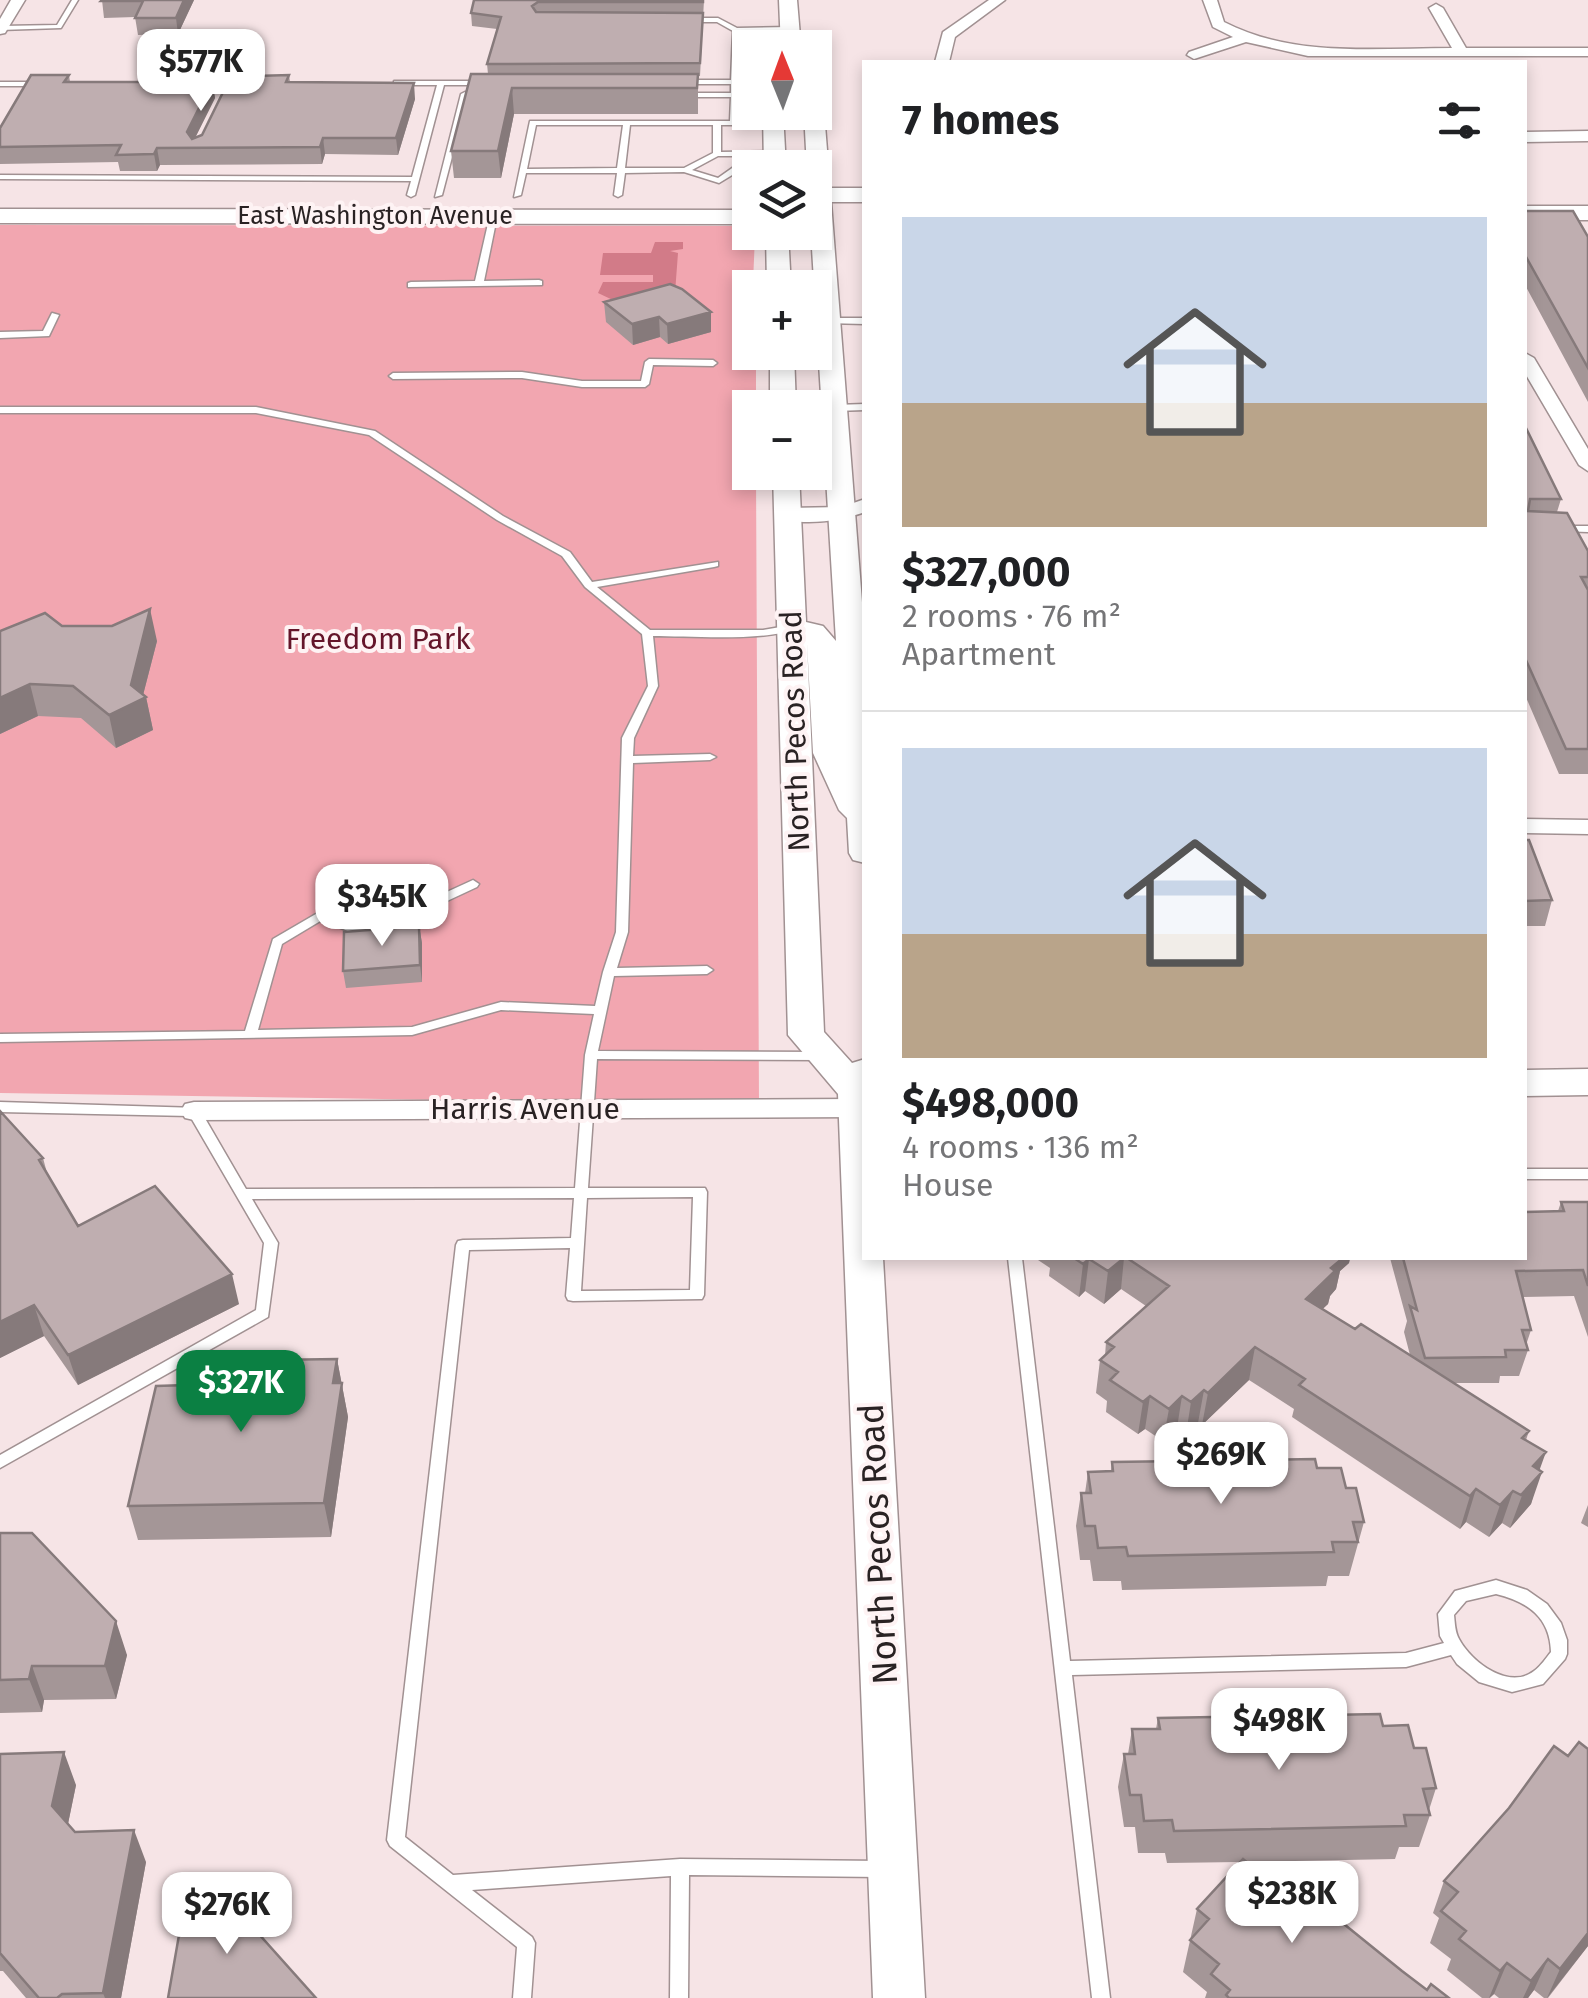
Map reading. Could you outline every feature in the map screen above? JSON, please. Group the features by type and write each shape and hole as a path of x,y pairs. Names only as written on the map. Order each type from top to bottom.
{"main road":[{"path":"788,0 790,30"},
{"name":"East Washington Avenue","path":"0,195 316,195 413,187 438,195 732,196"},
{"path":"1527,192 1588,191"},
{"path":"0,215 316,195"},
{"path":"832,203 862,196"},
{"path":"493,216 570,205 732,205"},
{"path":"832,209 862,216"},
{"path":"1527,213 1588,213"},
{"name":"East Washington Avenue","path":"0,215 732,217"},
{"name":"North Pecos Road","path":"832,370 835,408 858,513 862,729"},
{"name":"North Pecos Road","path":"787,490 806,1035 860,1090 862,1137"},
{"path":"792,628 813,632 822,642 829,753 862,832"},
{"path":"1527,1082 1588,1082"},
{"name":"North Pecos Road","path":"867,1260 900,1998"}],"street":[{"path":"1,29 18,0"},
{"path":"942,60 948,35 998,0"},
{"path":"1210,0 1218,24 1246,38 1308,52 1588,52"},
{"path":"1436,8 1461,52"},
{"path":"1194,55 1246,38"},
{"path":"1527,136 1588,136"},
{"path":"1527,361 1588,464"},
{"path":"788,514 858,513"},
{"path":"1527,826 1588,827"},
{"name":"Harris Avenue","path":"194,1111 586,1109 860,1090"}],"lane":[{"path":"1,29 60,27 75,0"},
{"path":"678,20 718,20 736,30"},
{"path":"667,82 732,82"},
{"path":"383,83 497,83"},
{"path":"0,177 413,187 440,83"},
{"path":"0,96 3,84 62,84"},
{"path":"192,84 248,84"},
{"path":"221,100 229,84"},
{"path":"438,195 466,94 504,94"},
{"path":"677,94 732,94"},
{"path":"516,195 533,122 732,123"},
{"path":"618,195 626,123"},
{"path":"717,123 717,154"},
{"path":"685,170 717,154 732,154"},
{"path":"522,172 685,170 719,181 732,172"},
{"path":"479,284 493,216"},
{"path":"411,284 539,283"},
{"path":"0,334 46,334 55,315"},
{"path":"832,321 862,320"},
{"path":"393,376 522,375 582,384 645,384 649,362 713,363"},
{"path":"835,408 862,407"},
{"path":"0,410 256,410 372,433 500,518 566,554 590,585 647,634 792,628"},
{"path":"1556,528 1588,528"},
{"path":"590,585 714,564"},
{"path":"242,1194 581,1193 700,1192 698,1295 573,1296 581,1193 586,1109 591,1055 622,932 628,738 653,686 647,634"},
{"path":"628,760 710,757"},
{"path":"250,1036 277,942 322,915 366,934 472,884"},
{"path":"609,972 708,970"},
{"path":"0,1038 412,1031 502,1006 600,1010"},
{"path":"591,1055 823,1056"},
{"path":"0,1106 194,1111 271,1243 263,1314 0,1462"},
{"path":"1527,1174 1588,1174"},
{"path":"522,1998 526,1943 396,1840 462,1245 577,1243"},
{"path":"1015,1260 1101,1998"},
{"path":"1478,1588 1514,1590 1530,1598 1545,1610 1560,1640 1553,1666 1527,1682 1510,1683 1476,1672 1452,1648 1445,1632 1451,1603 1462,1593 1478,1588"},
{"path":"1062,1668 1406,1660 1452,1648"},
{"path":"679,1998 680,1868"},
{"path":"450,1883 680,1868 893,1869"}],"green space":[{"name":"Freedom Park","path":"0,225 732,226 732,250 754,250 754,270 732,270 732,370 756,370 756,390 732,390 732,490 756,490 759,1105 0,1093"}],"shaded area":[{"path":"655,242 683,242 683,249 670,251 678,253 675,293 617,302 598,293 603,282 653,282 653,275 600,275 603,253 651,253"}],"building":[{"path":"102,0 184,0 176,18 135,18 143,1"},
{"path":"474,0 703,0 538,2 532,6 536,12 703,13 700,63 487,64 501,17 471,13"},
{"path":"471,74 698,74 697,88 512,88 498,151 451,151"},
{"path":"31,75 69,75 64,82 212,82 187,132 192,139 202,135 228,82 250,82 252,76 289,75 286,82 414,83 396,138 323,138 320,147 157,148 154,154 116,155 121,145 0,147 0,128"},
{"path":"1527,211 1573,211 1588,237 1588,368 1527,259"},
{"path":"670,284 711,312 667,324 659,317 632,324 604,302"},
{"path":"1527,430 1561,499 1530,499 1528,511 1567,513 1588,551 1588,577 1581,577 1588,590 1588,749 1566,749 1527,662"},
{"path":"150,609 131,685 146,697 109,715 73,686 30,684 0,698 0,631 45,613 62,626 112,626"},
{"path":"1527,840 1529,840 1552,900 1527,901"},
{"path":"419,926 420,965 343,971 344,932"},
{"path":"0,1111 43,1158 39,1160 78,1226 155,1186 232,1274 68,1355 34,1305 0,1322"},
{"path":"1561,1202 1588,1202 1588,1286 1583,1270 1516,1271 1531,1330 1522,1330 1528,1350 1505,1350 1506,1357 1425,1358 1410,1306 1417,1310 1404,1260 1527,1260 1527,1212 1564,1211"},
{"path":"1091,1260 1122,1260 1108,1271"},
{"path":"1130,1260 1341,1260 1331,1268 1335,1271 1306,1299 1355,1329 1361,1324 1529,1431 1522,1438 1546,1452 1533,1466 1542,1472 1521,1495 1513,1491 1500,1505 1476,1489 1470,1496 1299,1385 1305,1379 1255,1347 1208,1393 1204,1390 1191,1402 1182,1396 1169,1409 1150,1396 1143,1402 1110,1380 1118,1372 1100,1360 1114,1347 1106,1342 1169,1286"},
{"path":"337,1359 333,1383 342,1383 324,1503 128,1506 156,1386 188,1385 194,1361"},
{"path":"1315,1459 1317,1468 1341,1468 1346,1488 1356,1488 1364,1522 1353,1522 1358,1542 1332,1542 1334,1552 1128,1556 1126,1547 1098,1548 1095,1526 1085,1526 1081,1493 1091,1493 1088,1472 1113,1471 1112,1462"},
{"path":"0,1533 32,1533 116,1621 105,1666 32,1666 29,1679 0,1680"},
{"path":"1380,1714 1383,1726 1408,1725 1414,1748 1426,1748 1436,1788 1423,1789 1430,1815 1404,1815 1406,1826 1174,1831 1172,1820 1144,1821 1141,1795 1130,1795 1124,1754 1135,1754 1132,1729 1160,1729 1158,1718"},
{"path":"1579,1742 1588,1749 1588,1933 1560,1969 1548,1959 1531,1981 1507,1963 1500,1971 1459,1939 1466,1931 1441,1911 1458,1892 1444,1881 1509,1808 1554,1746 1568,1756"},
{"path":"64,1752 52,1806 75,1832 134,1830 103,1993 39,1998 0,1953 0,1754"},
{"path":"1243,1859 1282,1891 1290,1882 1311,1899 1316,1894 1338,1911 1334,1916 1402,1971 1427,1990 1431,1984 1449,1998 1229,1998 1226,1995 1230,1990 1211,1974 1219,1964 1190,1940 1209,1919 1197,1909"},
{"path":"186,1895 224,1895 316,1998 168,1998"}]}
